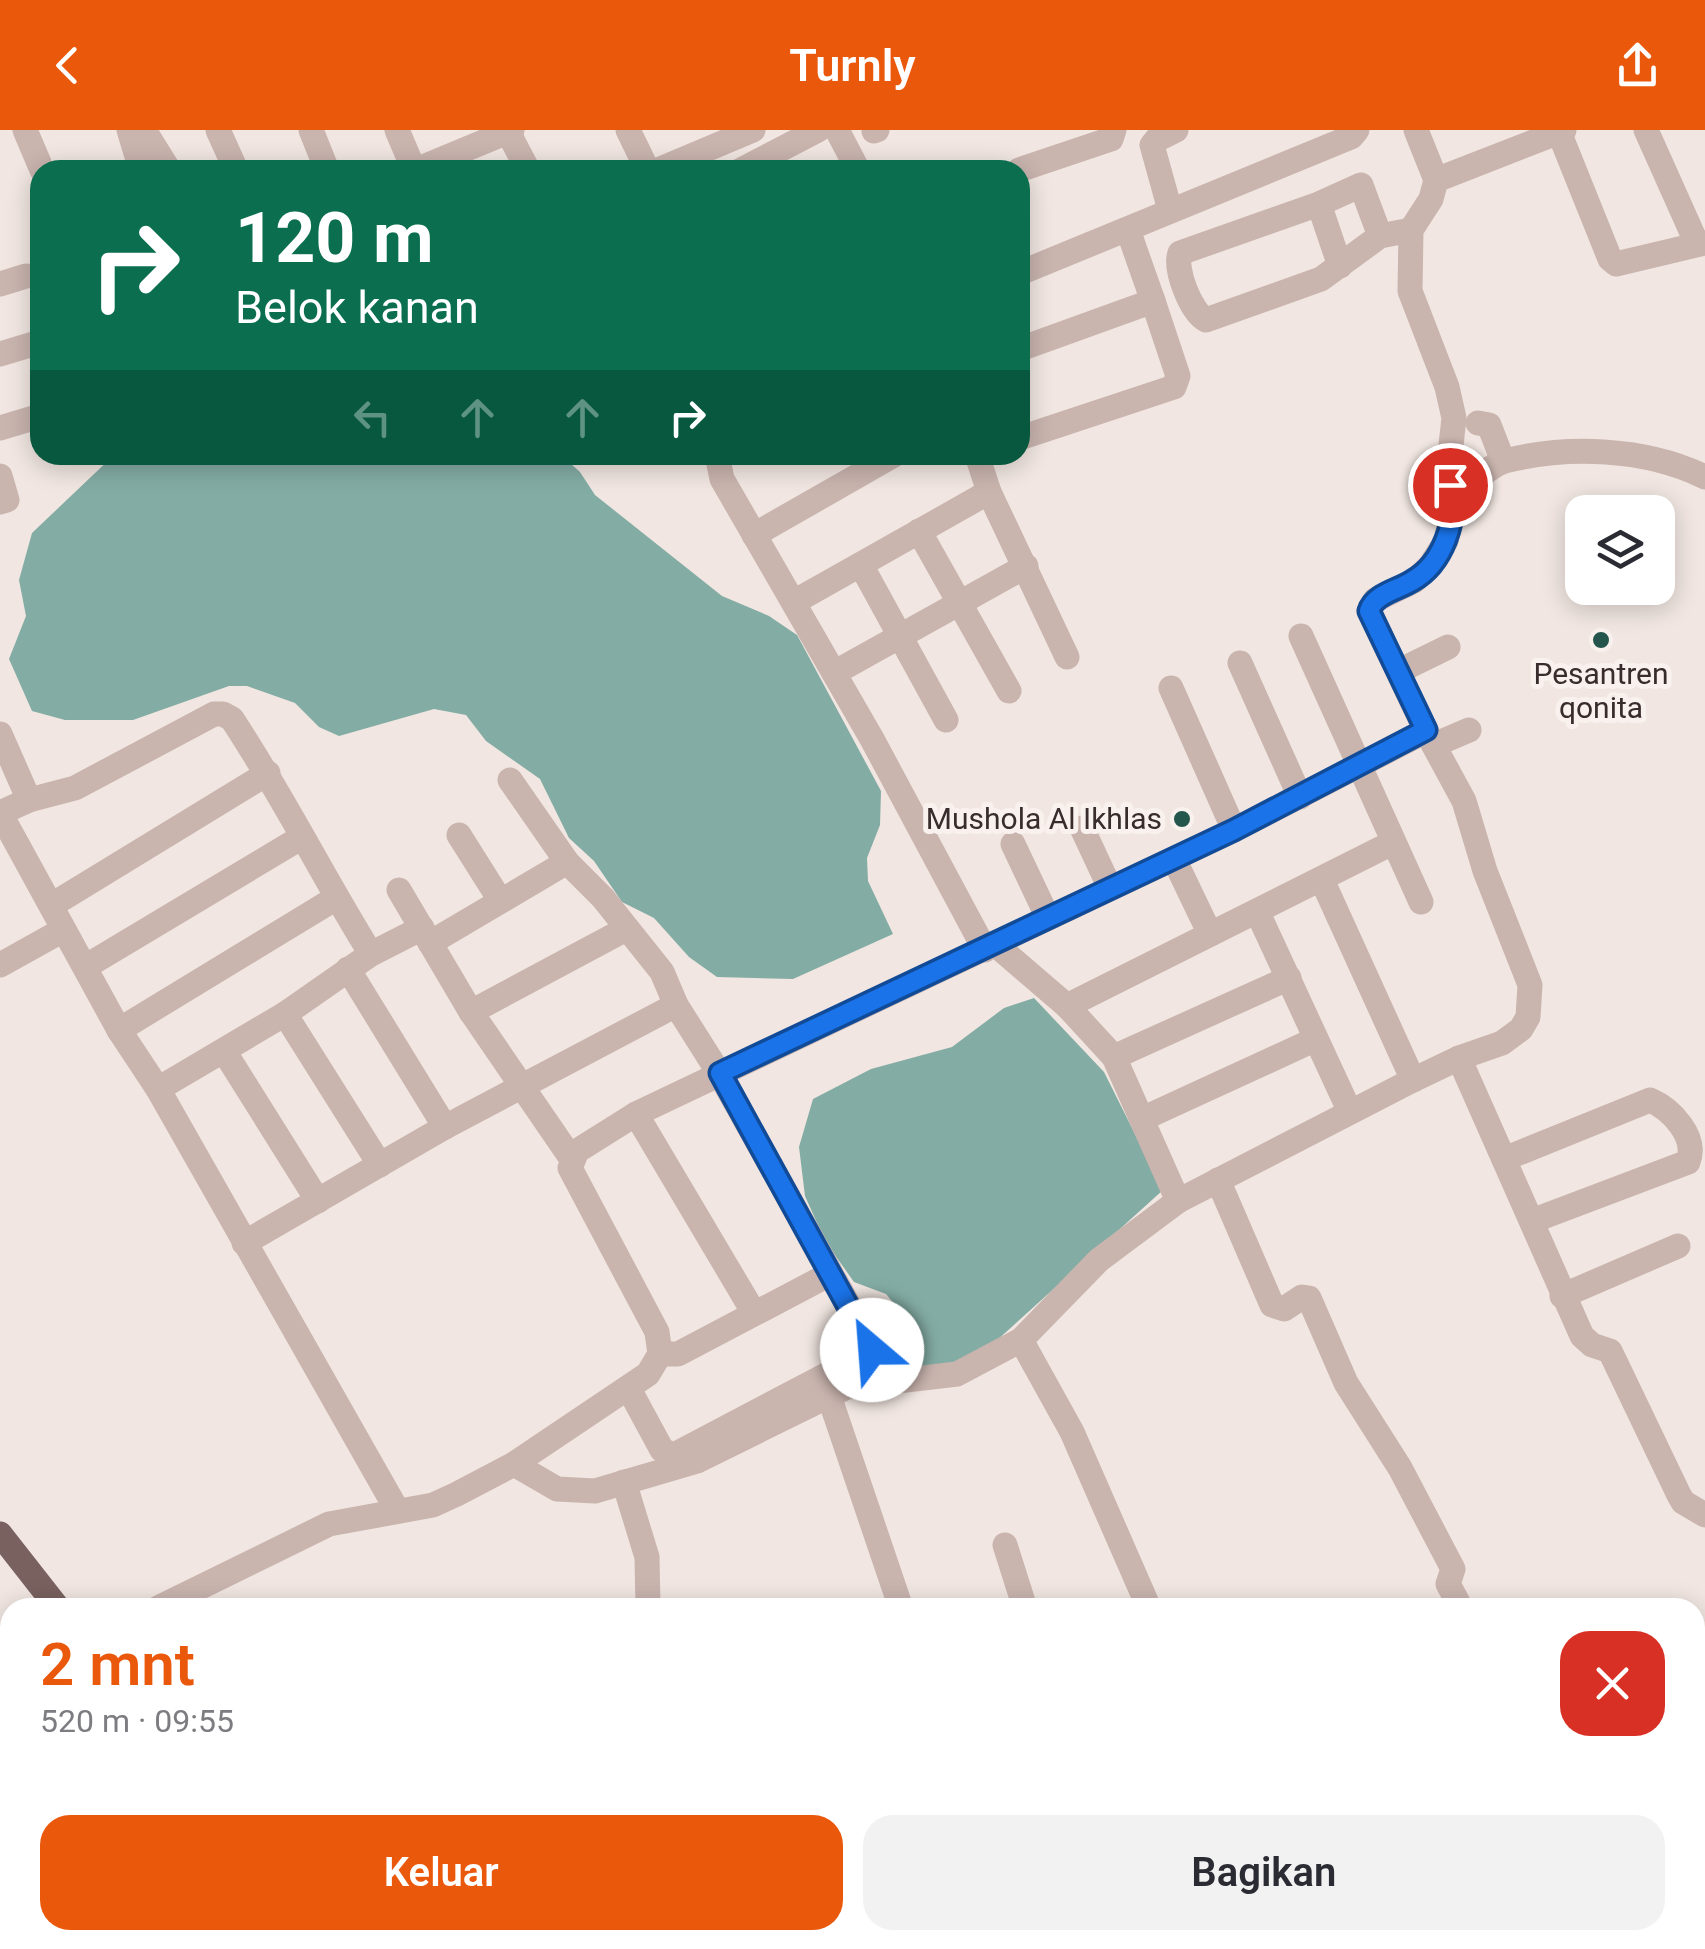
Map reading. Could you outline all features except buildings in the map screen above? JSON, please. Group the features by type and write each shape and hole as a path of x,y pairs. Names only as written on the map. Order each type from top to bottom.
{"main road":[{"path":"0,1534 50,1598"}],"street":[{"path":"25,130 38,160"},
{"path":"129,130 139,160"},
{"path":"144,130 163,160"},
{"path":"218,130 232,160"},
{"path":"311,130 323,160"},
{"path":"397,130 410,160"},
{"path":"628,130 640,160"},
{"path":"665,160 724,135 752,130"},
{"path":"760,160 818,130"},
{"path":"837,130 853,160"},
{"path":"1030,163 1064,141 1111,139 1114,130"},
{"path":"1170,210 1152,145 1176,130"},
{"path":"1030,270 1350,137 1357,130"},
{"path":"514,1464 556,1489 595,1490 698,1461 847,1387 957,1374 1021,1340 1099,1260 1178,1201 1413,1080 1502,1043 1521,1029 1528,1017 1530,985 1484,871 1464,801 1369,611 1375,600 1414,581 1430,566 1446,540 1454,498 1448,462 1454,418 1447,387 1410,290 1411,230 1431,199 1436,180 1416,130"},
{"path":"1436,180 1561,131 1610,259 1616,264 1701,244 1646,130"},
{"path":"437,160 497,133 520,160"},
{"path":"1380,236 1361,185 1319,204 1180,253 1178,262 1196,314 1206,320 1321,279 1380,236 1411,230"},
{"path":"1678,198 1705,205"},
{"path":"1319,204 1340,266"},
{"path":"1030,435 1174,387 1178,376 1128,230"},
{"path":"0,284 26,276"},
{"path":"1030,346 1153,300"},
{"path":"0,354 30,345"},
{"path":"0,428 30,419"},
{"path":"1478,423 1488,425 1502,461"},
{"path":"1454,498 1502,461 1542,455 1608,453 1668,463 1705,478"},
{"path":"722,465 722,479 990,947 1066,1006 1114,1057 1178,1201"},
{"path":"754,535 876,465"},
{"path":"980,465 989,492 1066,657"},
{"path":"0,476 7,500 0,502"},
{"path":"794,602 989,492"},
{"path":"920,531 1009,690"},
{"path":"861,565 946,720"},
{"path":"834,673 1026,566"},
{"path":"1301,636 1421,902"},
{"path":"1398,671 1448,647"},
{"path":"1240,663 1300,798"},
{"path":"1171,688 1234,830"},
{"path":"372,954 336,898 268,773 232,720 223,714 214,714 74,788 28,800 0,813 119,1030 158,1089 397,1510"},
{"path":"178,1598 330,1524 433,1505 514,1464 648,1374 660,1354 658,1332 570,1168 577,1151 636,1114 1359,768 1430,738 1469,730"},
{"path":"0,734 28,800"},
{"path":"52,905 268,773"},
{"path":"510,780 568,862 662,972 676,1005 720,1073 871,1344 868,1354 674,1455 662,1450 629,1389"},
{"path":"1082,828 1110,888"},
{"path":"459,835 500,900"},
{"path":"85,967 302,838"},
{"path":"1066,1006 1392,843"},
{"path":"1014,844 1048,918"},
{"path":"1174,859 1210,934"},
{"path":"158,1089 285,1014 372,954 426,936 568,862"},
{"path":"1322,880 1413,1080"},
{"path":"400,890 471,1012 572,1158"},
{"path":"119,1030 336,898"},
{"path":"1257,911 1350,1112"},
{"path":"471,1012 626,929"},
{"path":"0,965 63,930"},
{"path":"348,969 445,1127"},
{"path":"1114,1057 1288,978"},
{"path":"244,1243 445,1127 676,1005"},
{"path":"285,1014 380,1165"},
{"path":"1142,1119 1316,1039"},
{"path":"224,1051 318,1201"},
{"path":"1459,1058 1562,1296 1588,1342 1614,1356 1683,1502 1705,1515"},
{"path":"1504,1158 1650,1100 1665,1107 1689,1140 1692,1152 1688,1162 1532,1220"},
{"path":"636,1114 754,1313"},
{"path":"1218,1180 1272,1305 1284,1309 1302,1297 1309,1298 1346,1383 1400,1468 1453,1569 1448,1584 1456,1598"},
{"path":"1562,1296 1678,1246"},
{"path":"660,1354 678,1354 830,1274"},
{"path":"1021,1340 1072,1432 1145,1598"},
{"path":"829,1396 898,1598"},
{"path":"624,1482 647,1557 648,1598"},
{"path":"1004,1545 1022,1598"}],"water":[{"path":"103,465 572,465 595,495 722,596 769,616 797,635 881,791 880,825 867,858 868,881 893,934 793,979 717,977 689,957 654,918 622,902 594,861 569,838 540,779 486,741 466,715 434,709 339,736 319,727 295,703 247,686 229,686 133,720 65,720 32,711 9,659 26,616 19,580 32,533"},
{"path":"1034,998 1104,1072 1163,1190 985,1351 955,1363 922,1367 911,1353 896,1306 886,1294 854,1282 825,1241 805,1196 799,1147 813,1099 871,1069 952,1047 1004,1008"}],"place":[{"name":"Pesantren qonita","path":"1601,640"},
{"name":"Mushola Al Ikhlas","path":"1182,819"}],"route":[{"path":"872,1350 720,1073 1234,830 1426,730 1369,611 1375,600 1414,581 1430,566 1446,540 1454,498 1450,485"}]}
